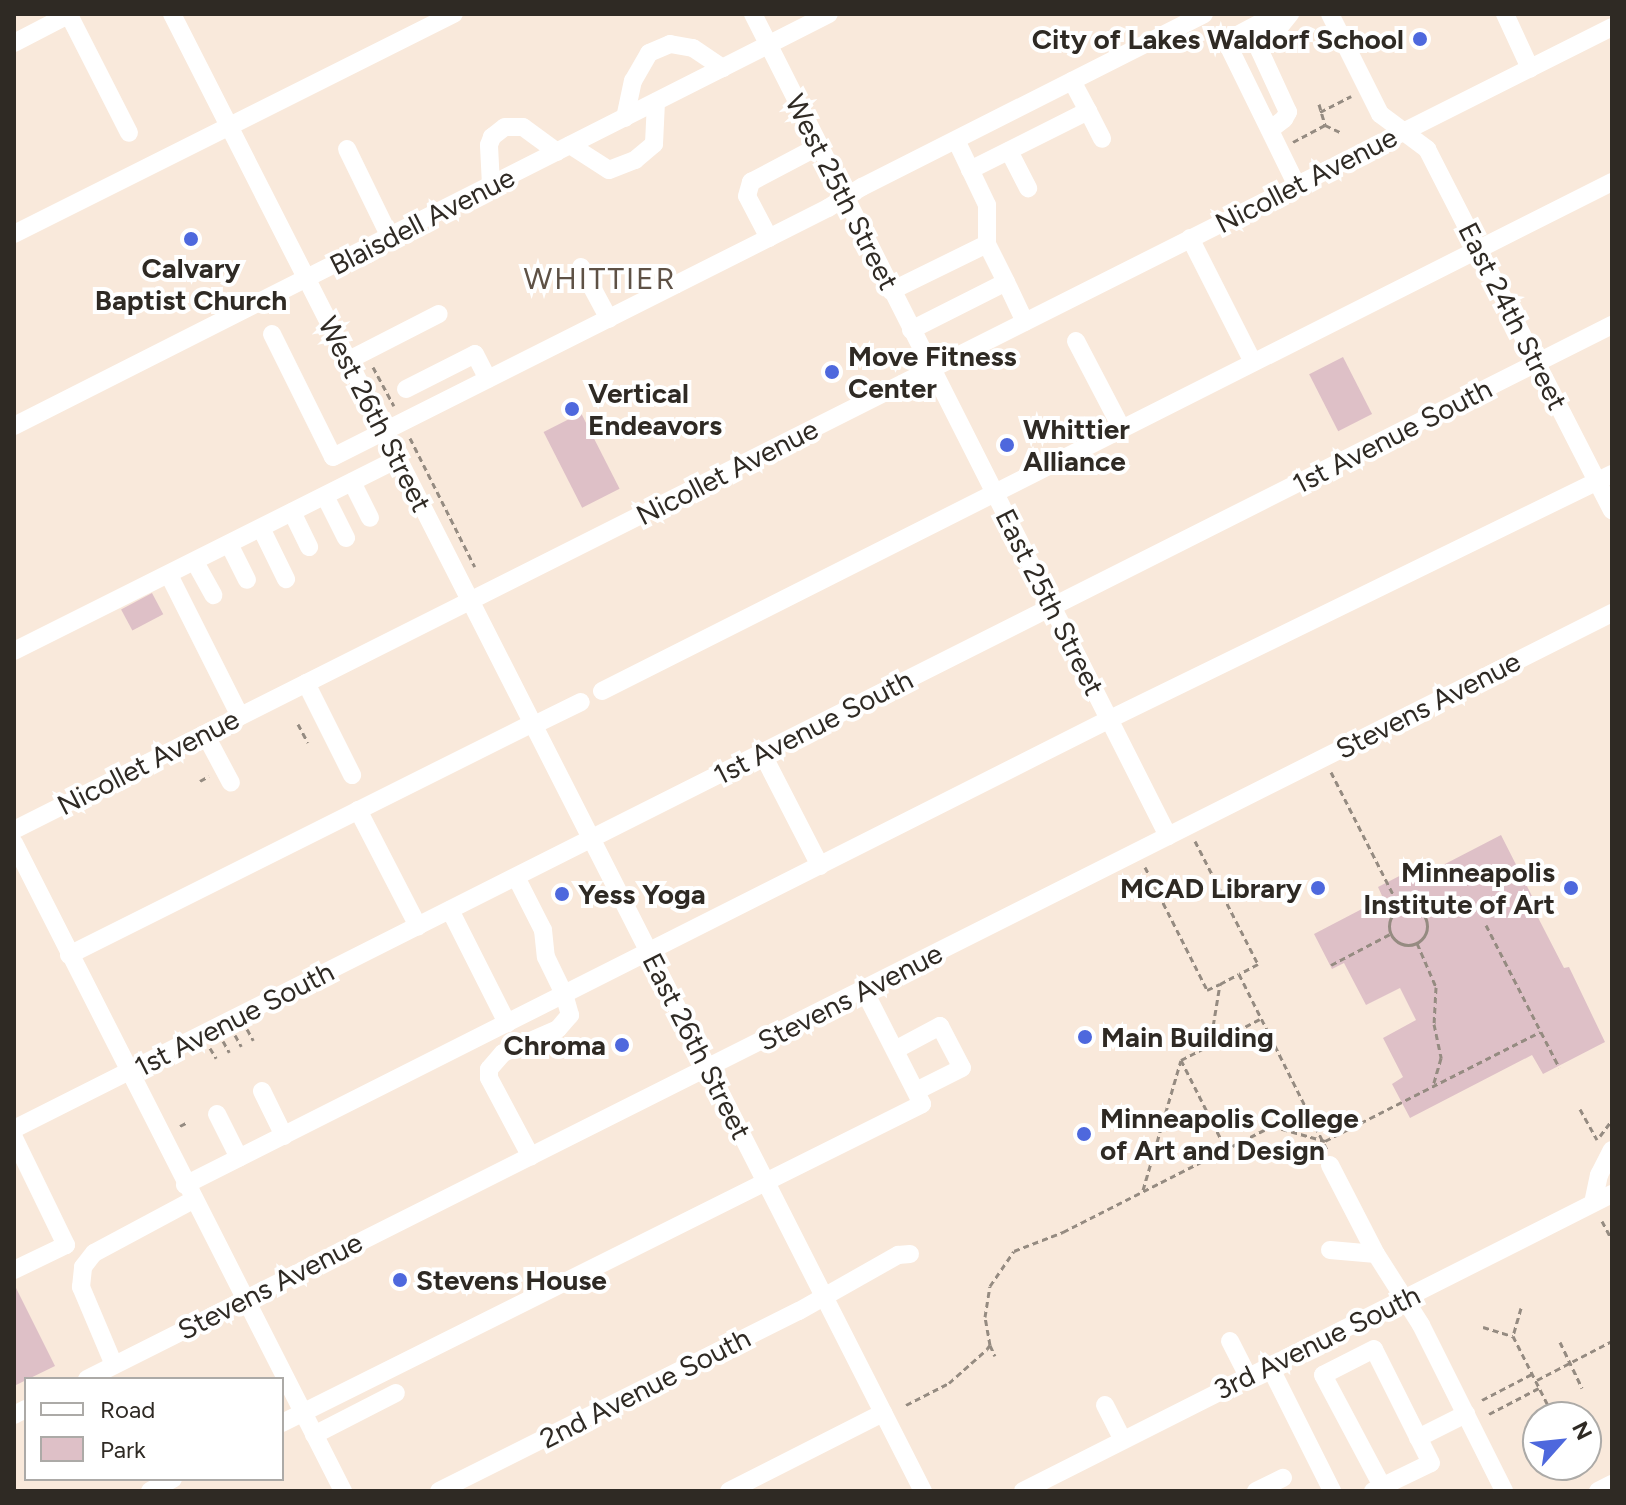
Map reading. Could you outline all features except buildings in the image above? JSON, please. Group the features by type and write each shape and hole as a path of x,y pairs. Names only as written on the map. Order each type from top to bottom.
{"street":[{"path":"14,43 69,14 129,133"},
{"name":"West 26th Street","path":"172,14 470,601"},
{"path":"14,234 454,14"},
{"name":"West 25th Street","path":"753,14 931,370"},
{"name":"Blaisdell Avenue","path":"14,426 829,14"},
{"path":"272,334 333,457 846,200 862,187 1204,14"},
{"path":"1277,14 1226,41 1296,184"},
{"path":"1270,130 1288,112 1260,51 1290,14"},
{"name":"East 24th Street","path":"1330,14 1380,114 1427,149 1538,362 1605,478 1612,510"},
{"path":"1505,14 1530,68"},
{"name":"Nicollet Avenue","path":"14,830 1612,27"},
{"path":"625,118 633,81 649,53 670,44 693,48 723,68"},
{"path":"1072,81 1102,139"},
{"path":"491,185 489,145 492,137 505,127 523,127 609,170 635,160 654,144 656,102"},
{"path":"970,170 1088,111"},
{"path":"956,140 987,205 987,244 1025,322"},
{"path":"769,238 747,196 751,182 819,146"},
{"path":"347,149 390,237"},
{"path":"1009,151 1028,188"},
{"path":"602,691 993,491 1612,182"},
{"path":"1190,238 1253,362"},
{"path":"891,291 987,244"},
{"path":"581,267 609,319"},
{"path":"911,330 1006,282"},
{"path":"347,361 439,314"},
{"name":"1st Avenue South","path":"14,1129 1612,325"},
{"path":"1076,341 1121,427"},
{"path":"406,389 475,354 488,379"},
{"name":"East 25th Street","path":"931,370 1168,836"},
{"path":"14,651 398,459"},
{"path":"114,1365 81,1287 83,1267 94,1253 239,1158 1110,719 1605,478"},
{"path":"352,482 370,518"},
{"path":"325,496 346,538"},
{"path":"292,512 309,547"},
{"path":"261,528 286,579"},
{"path":"229,544 247,580"},
{"path":"195,562 213,595"},
{"path":"169,575 240,716"},
{"name":"East 26th Street","path":"470,601 923,1491"},
{"name":"Stevens Avenue","path":"91,1377 1612,613"},
{"path":"306,683 352,775"},
{"path":"69,955 581,702"},
{"path":"205,734 231,783"},
{"path":"762,753 820,866"},
{"path":"358,810 418,926"},
{"path":"14,843 343,1491"},
{"path":"516,877 543,930 546,957 564,994 570,1015 564,1024 503,1053 489,1069 489,1078 531,1157"},
{"path":"450,910 507,1023"},
{"path":"284,1422 922,1104 864,990"},
{"path":"895,1050 940,1026 962,1068 916,1091"},
{"path":"262,1091 284,1136"},
{"path":"217,1114 239,1158"},
{"path":"14,1138 66,1245 14,1270"},
{"path":"1593,1203 1604,1145"},
{"path":"1330,1165 1466,1414 1504,1491"},
{"name":"3rd Avenue South","path":"1023,1491 1612,1194"},
{"path":"1330,1250 1376,1254"},
{"name":"2nd Avenue South","path":"439,1491 850,1285"},
{"path":"1230,1341 1248,1376"},
{"path":"1374,1349 1431,1463 1378,1489 1323,1375 1374,1349"},
{"path":"1269,1365 1332,1491"},
{"path":"314,1435 396,1393"},
{"path":"1105,1405 1123,1440"},
{"path":"729,1491 883,1413"},
{"path":"1418,1438 1466,1414"},
{"path":"1256,1491 1283,1478"},
{"path":"150,1491 169,1481"},
{"path":"1598,1491 1612,1484"}],"path":[{"path":"1320,112 1351,96"},
{"path":"1319,104 1325,125 1342,133"},
{"path":"1304,137 1325,125"},
{"path":"298,724 308,743"},
{"path":"1331,772 1400,908"},
{"path":"1144,867 1207,990 1220,984 1258,964 1195,841"},
{"path":"1413,907 1424,917 1426,933 1417,943 1399,943 1390,934 1391,916 1400,908 1413,907"},
{"path":"1424,917 1440,909"},
{"path":"1486,925 1559,1067"},
{"path":"1331,965 1390,934"},
{"path":"1417,943 1436,987 1434,1024 1441,1058 1433,1086"},
{"path":"1239,974 1325,1141 1330,1165"},
{"path":"1210,1045 1220,984"},
{"path":"1142,1192 1181,1060 1261,1018"},
{"path":"247,1029 253,1040"},
{"path":"995,1356 985,1317 988,1294 997,1273 1014,1251 1063,1232 1272,1126 1325,1141 1540,1032"},
{"path":"235,1035 241,1046"},
{"path":"223,1041 229,1052"},
{"path":"210,1047 216,1058"},
{"path":"1181,1060 1226,1149"},
{"path":"1580,1109 1604,1145"},
{"path":"180,1126 188,1122"},
{"path":"1602,1221 1612,1240"},
{"path":"1521,1308 1513,1336 1546,1401"},
{"path":"1483,1327 1513,1336"},
{"path":"1536,1381 1612,1341"},
{"path":"1560,1342 1582,1388"},
{"path":"906,1405 949,1383 990,1345"},
{"path":"1482,1400 1532,1374"},
{"path":"1489,1414 1539,1387"}],"green space":[{"path":"1343,357 1372,414 1338,431 1309,374"},
{"path":"581,413 620,489 582,508 544,432"},
{"path":"152,593 163,614 132,631 121,609"},
{"path":"1501,835 1533,898 1529,900 1564,968 1569,967 1605,1042 1543,1074 1532,1055 1410,1118 1392,1084 1403,1077 1383,1038 1416,1020 1400,988 1366,1005 1344,963 1332,969 1314,934 1383,898 1378,887 1413,869 1418,878"},
{"path":"14,1289 55,1366 32,1377 24,1377 24,1381 14,1386"}],"place":[{"name":"City of Lakes Waldorf School","path":"1420,39"},
{"name":"Calvary Baptist Church","path":"191,239"},
{"name":"Move Fitness Center","path":"832,372"},
{"name":"Vertical Endeavors","path":"572,409"},
{"name":"Whittier Alliance","path":"1007,445"},
{"name":"MCAD Library","path":"1318,888"},
{"name":"Minneapolis Institute of Art","path":"1571,888"},
{"name":"Yess Yoga","path":"562,894"},
{"name":"Main Building","path":"1085,1037"},
{"name":"Chroma","path":"622,1045"},
{"name":"Minneapolis College of Art and Design","path":"1084,1134"},
{"name":"Stevens House","path":"400,1280"}],"district":[{"name":"WHITTIER","path":"600,279"}]}
